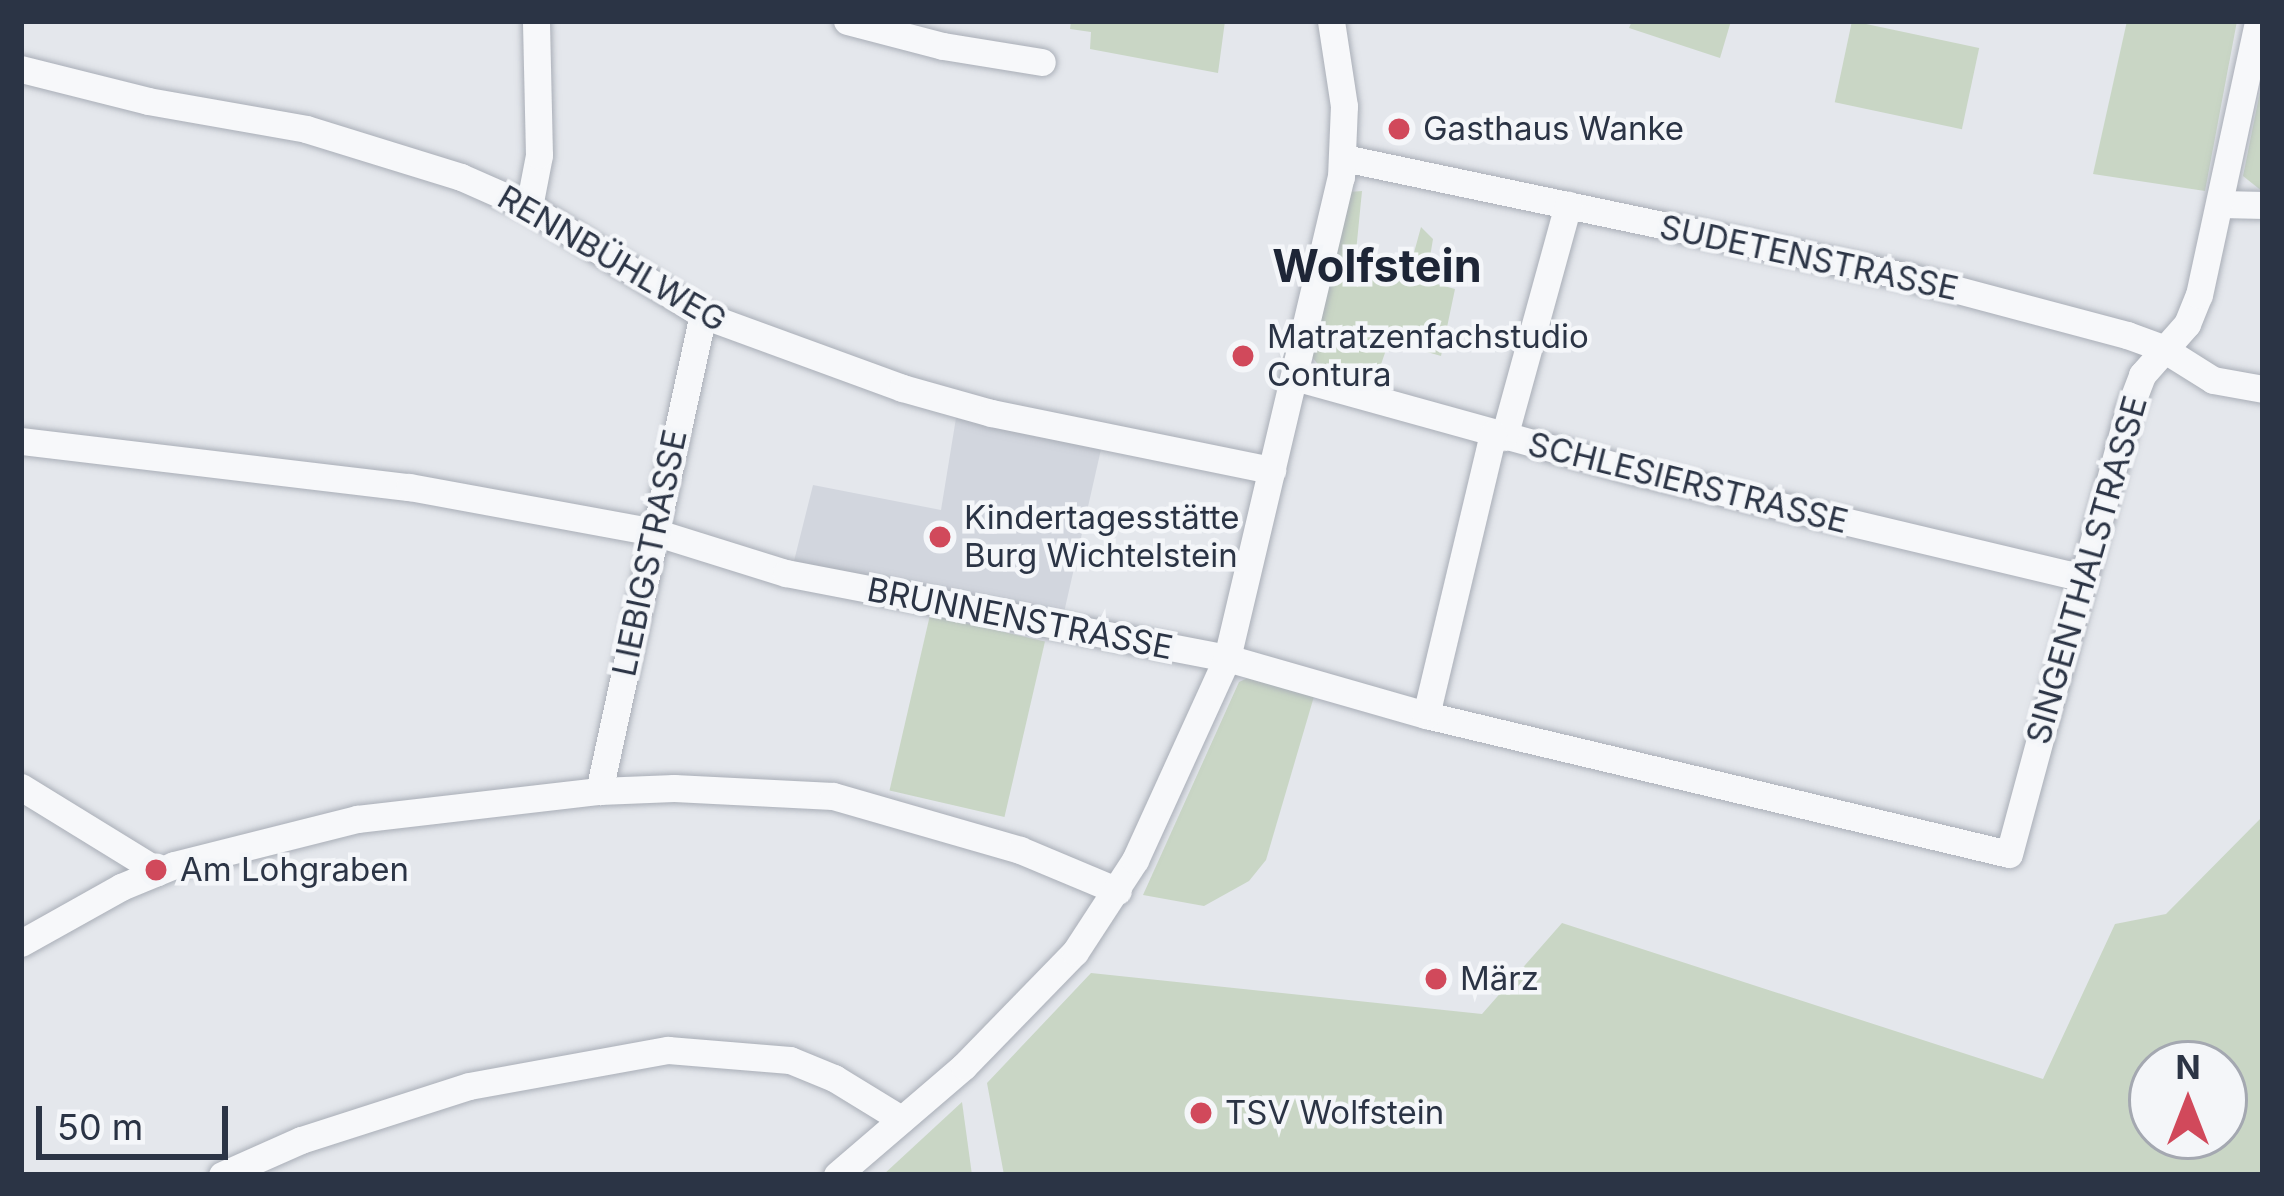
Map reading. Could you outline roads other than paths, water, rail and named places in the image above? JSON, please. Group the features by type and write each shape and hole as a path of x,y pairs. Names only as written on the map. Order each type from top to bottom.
{"street":[{"path":"530,207 539,155 536,21"},
{"path":"847,21 943,46 1042,62"},
{"path":"837,1175 964,1066 1075,952 1118,891 1227,658 1344,158 1340,56 1330,21"},
{"name":"SINGENTHALSTRASSE","path":"2009,854 2128,412 2142,375 2193,313 2222,204 2258,21"},
{"name":"RENNBÜHLWEG","path":"21,69 148,101 363,144 530,207 703,315 811,358 991,413 1272,470"},
{"name":"SUDETENSTRASSE","path":"1344,158 1909,278 2162,348 2213,380 2263,388"},
{"path":"2222,204 2263,206"},
{"path":"1426,715 1498,436 1568,205"},
{"name":"LIEBIGSTRASSE","path":"598,791 703,315"},
{"name":"SCHLESIERSTRASSE","path":"1295,377 1498,436 2083,578"},
{"name":"BRUNNENSTRASSE","path":"21,441 409,487 655,532 786,573 1227,658 1426,715 2009,854"},
{"path":"21,787 156,870"},
{"path":"21,943 156,870 357,819 598,791 674,788 833,796 1020,850 1118,891"},
{"path":"221,1175 302,1140 470,1086 668,1050 790,1060 834,1078 901,1119"}],"place":[{"name":"Gasthaus Wanke","path":"1399,129"},
{"name":"Matratzenfachstudio Contura","path":"1243,356"},
{"name":"Kindertagesstätte Burg Wichtelstein","path":"940,537"},
{"name":"Am Lohgraben","path":"156,870"},
{"name":"März","path":"1436,979"},
{"name":"TSV Wolfstein","path":"1201,1113"}],"district":[{"name":"Wolfstein","path":"1377,266"}]}
